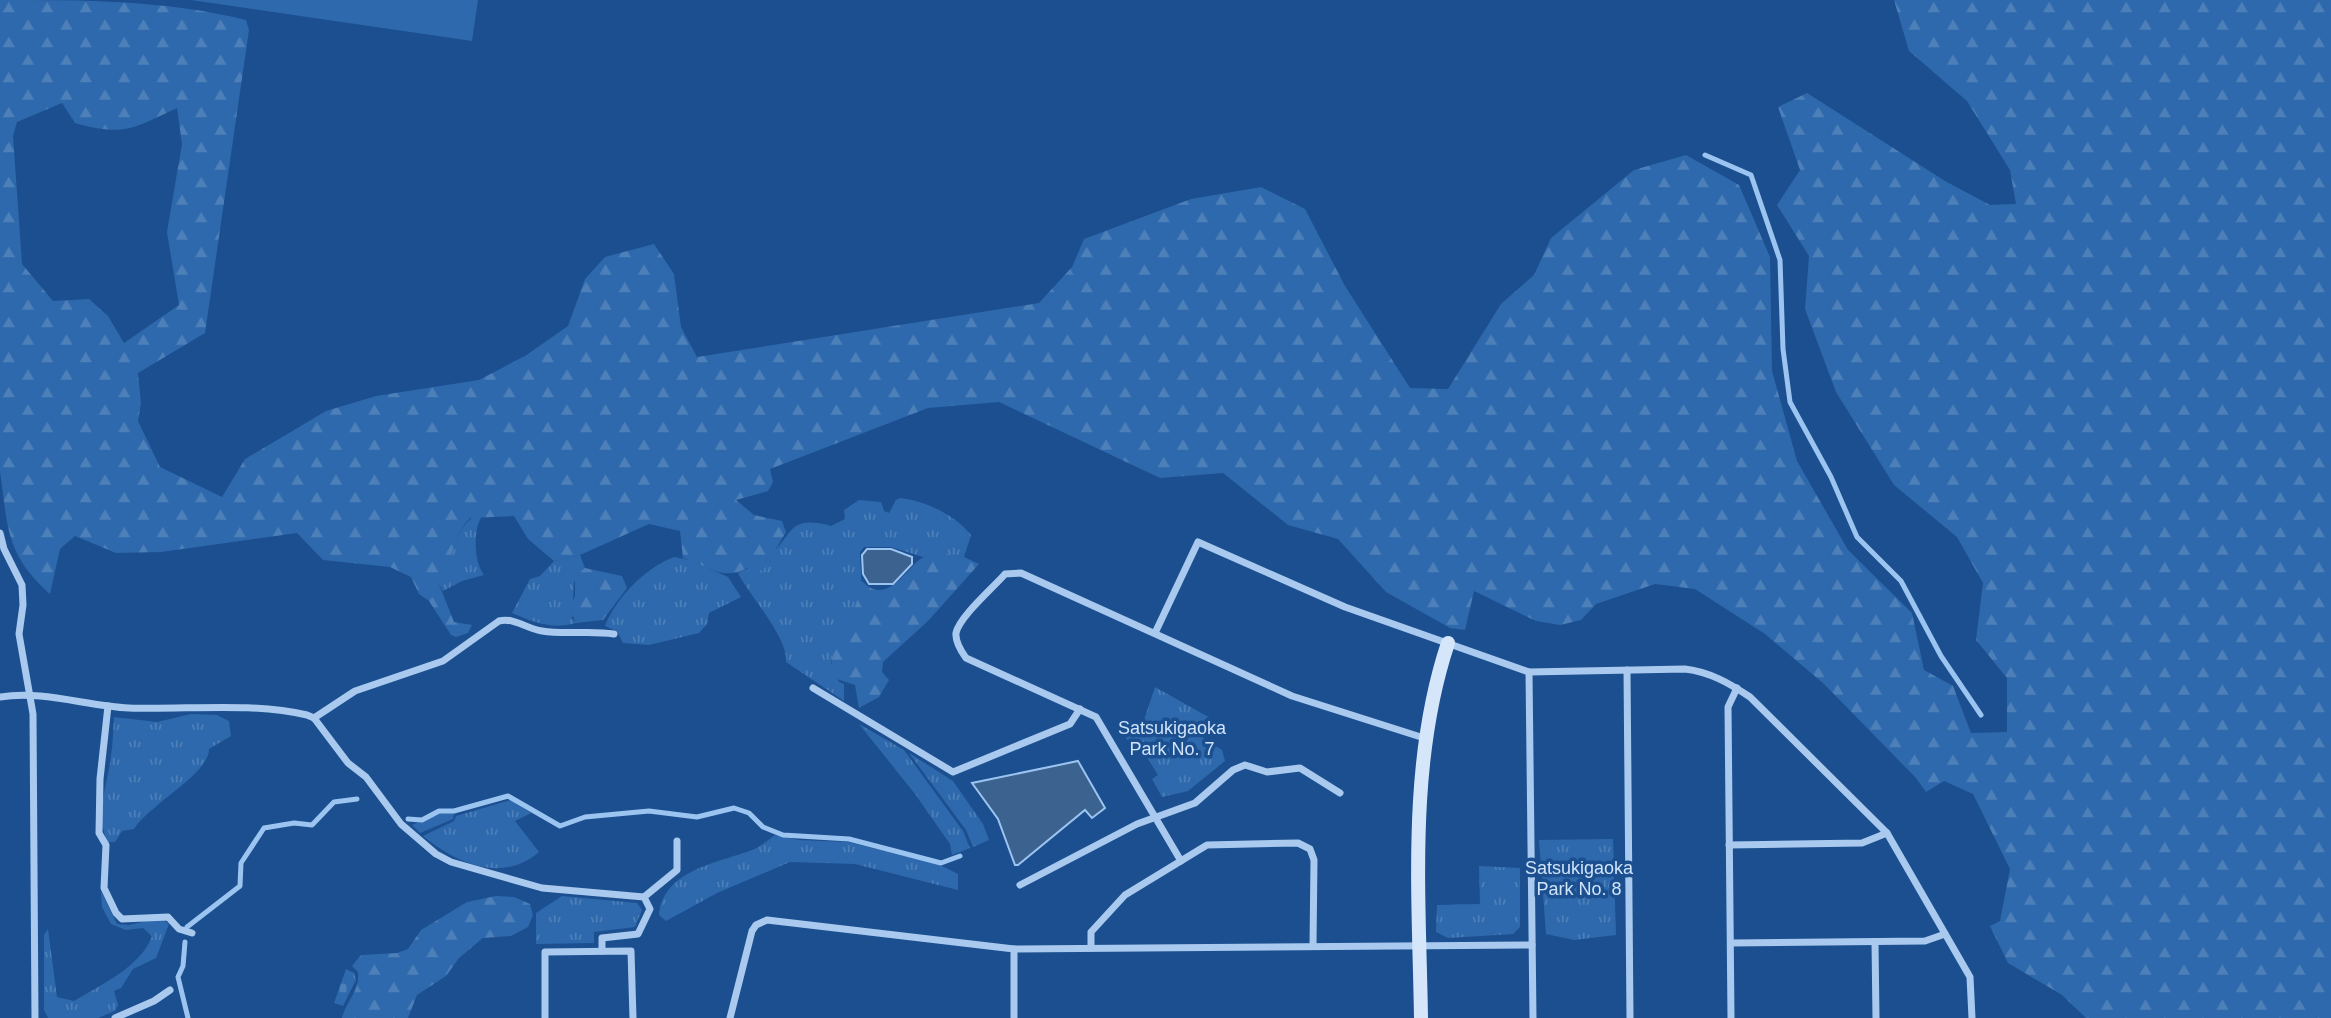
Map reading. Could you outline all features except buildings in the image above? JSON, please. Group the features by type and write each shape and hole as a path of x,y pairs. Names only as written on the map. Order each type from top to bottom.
{"street":[{"path":"0,533 4,549 22,585 23,604 19,635 33,714 35,1018"},
{"path":"1155,633 1198,542 1345,607 1529,672 1695,670 1737,688 1750,697 1886,833 1970,977 1972,1018"},
{"path":"1181,861 1096,717 966,658 959,648 955,635 959,624 1005,574 1021,573 1292,696 1424,738"},
{"path":"314,718 355,691 443,661 499,621 509,619 542,631 589,630 614,634"},
{"path":"1421,1018 1420,796 1424,738 1432,697 1448,643"},
{"path":"1627,670 1630,1018"},
{"path":"1529,672 1533,1018"},
{"path":"813,688 953,772 1070,724 1080,709"},
{"path":"1731,1018 1728,707 1737,688"},
{"path":"0,696 28,694 108,706 298,712 314,718 348,763 366,777 401,824 436,854 451,862 542,888 643,897 677,870 677,841"},
{"path":"108,706 100,779 99,833 106,845 103,874 108,899 122,919 169,917 179,929 192,933"},
{"path":"1020,885 1155,817 1195,803 1233,770 1245,765 1267,772 1300,768 1340,793"},
{"path":"1730,845 1862,844 1886,833"},
{"path":"1091,948 1091,932 1121,899 1211,844 1304,844 1314,860 1313,945"},
{"path":"602,951 602,938 638,934 650,909 643,897"},
{"path":"730,1018 752,931 760,921 767,920 1014,948 1532,945"},
{"path":"1731,943 1925,942 1945,934"},
{"path":"1875,942 1876,1018"},
{"path":"1014,948 1014,1018"},
{"path":"545,1018 545,952 602,951 631,951 633,1018"},
{"path":"115,1018 135,1014 170,990"}],"green space":[{"path":"0,0 155,5 246,20 249,30 205,333 138,373 141,403 138,421 160,467 222,497 245,459 326,411 376,396 479,380 525,356 568,326 585,279 605,257 654,244 674,274 681,327 697,357 1039,303 1072,267 1084,239 1191,199 1261,187 1305,209 1345,286 1410,388 1448,389 1501,304 1534,275 1551,238 1634,170 1686,155 1739,185 1770,257 1772,371 1797,461 1848,550 1912,613 1924,670 1953,686 1971,733 2007,732 2007,678 1976,640 1983,583 1957,537 1894,485 1836,392 1805,309 1809,256 1777,205 1800,170 1778,107 1807,93 1945,181 1990,205 2016,204 2010,170 1967,101 1909,51 1894,0 2331,0 2331,1018 2086,1018 2062,995 2008,963 1990,926 2000,921 2010,869 1973,794 1944,781 1926,792 1916,778 1824,684 1765,634 1695,589 1655,584 1596,604 1581,620 1560,625 1536,621 1474,591 1465,630 1450,628 1386,592 1338,539 1288,525 1223,473 1160,478 999,402 928,408 770,469 773,482 768,491 736,500 754,515 782,521 786,532 763,571 747,568 723,573 683,558 680,531 649,524 580,555 554,561 528,539 514,516 470,518 460,532 439,584 454,622 472,625 468,633 456,637 451,635 429,601 419,594 411,577 390,567 323,560 297,533 161,552 116,553 75,536 60,549 50,594 24,566 11,538 0,471","holes":["62,103 75,123 117,130 150,121 177,108 182,144 167,232 179,305 124,343 108,316 89,299 53,301 22,264 13,136 17,122"]},
{"path":"191,0 478,0 472,41"},
{"path":"900,498 939,510 957,521 971,535 964,557 944,553 923,557 891,547 864,547 860,552 860,598 855,613 835,648 831,664 839,682 844,684 844,701 786,662 781,641 738,573 767,558 798,525 816,523 831,526 845,519 844,510 859,500 881,502 884,511 889,513"},
{"path":"478,515 481,518 476,538 477,555 484,575 462,581 443,591 439,584 459,535 470,519"},
{"path":"944,553 964,557 979,564 928,621 883,662 882,672 889,680 879,697 859,708 855,685 834,678 831,666 837,642 855,607 860,582 880,590 888,588 922,558"},
{"path":"580,555 585,568 574,582 572,618 576,623 551,625 512,613 530,579 540,576 554,561"},
{"path":"674,557 690,560 728,577 741,597 709,613 707,624 699,633 649,645 623,643 617,631 605,626 610,615 642,576"},
{"path":"585,568 622,576 627,588 603,620 576,623 570,610 575,595 575,576"},
{"name":"Satsukigaoka Park No. 7","path":"1155,687 1212,719 1203,738 1222,750 1225,761 1188,791 1162,797 1152,779 1158,775 1136,740 1129,743 1125,736 1142,726"},
{"path":"191,714 217,715 229,721 231,736 209,749 200,768 134,829 122,831 115,842 108,842 102,810 112,751 114,717 157,722"},
{"path":"859,724 904,750 963,831 970,848 952,855 950,844 915,794"},
{"path":"909,753 953,781 983,824 989,840 973,847 966,830"},
{"path":"511,800 531,813 515,821 539,852 525,862 510,867 480,866 450,854 423,836 454,821 456,816"},
{"path":"439,813 454,813 453,819 420,833 412,825"},
{"path":"775,835 799,840 848,842 938,864 958,874 958,890 855,864 790,862 717,893 666,921 659,915 670,888 681,878 709,864 755,849"},
{"name":"Satsukigaoka Park No. 8","path":"1613,839 1616,935 1574,940 1546,934 1539,840"},
{"path":"1479,866 1520,868 1520,927 1513,934 1448,938 1436,932 1437,905 1480,904"},
{"path":"101,891 117,924 129,925 160,918 169,924 156,958 133,969 121,988 114,991 118,1005 115,1011 98,1018 48,1018 44,1010 44,935 48,929 57,997 74,1001 129,966 147,947 152,936 143,928 126,930 111,924 102,907"},
{"path":"496,896 514,897 530,904 533,915 528,927 511,936 483,938 459,958 446,976 417,995 408,1018 342,1018 357,985 358,972 352,966 361,955 397,953 408,949 421,930 467,902"},
{"path":"562,896 637,903 642,910 635,927 594,932 594,943 536,944 536,913"},
{"path":"346,969 354,973 356,980 343,1006 334,1003"}],"shaded area":[{"path":"867,549 891,549 912,557 912,564 893,584 869,584 863,574 862,555"},
{"path":"1078,761 1105,808 1092,818 1085,810 1015,865 998,819 972,783"}],"waterway":[{"path":"1705,155 1751,175 1780,260 1783,349 1790,402 1831,477 1857,537 1901,581 1941,656 1981,715"},
{"path":"408,819 422,820 439,811 454,811 508,796 560,826 585,817 649,811 697,817 734,808 749,813 763,827 783,835 849,839 941,863 960,856"},
{"path":"187,927 240,886 241,863 264,828 294,823 312,825 334,802 357,799"},
{"path":"185,942 183,966 178,977 188,1018"}]}
